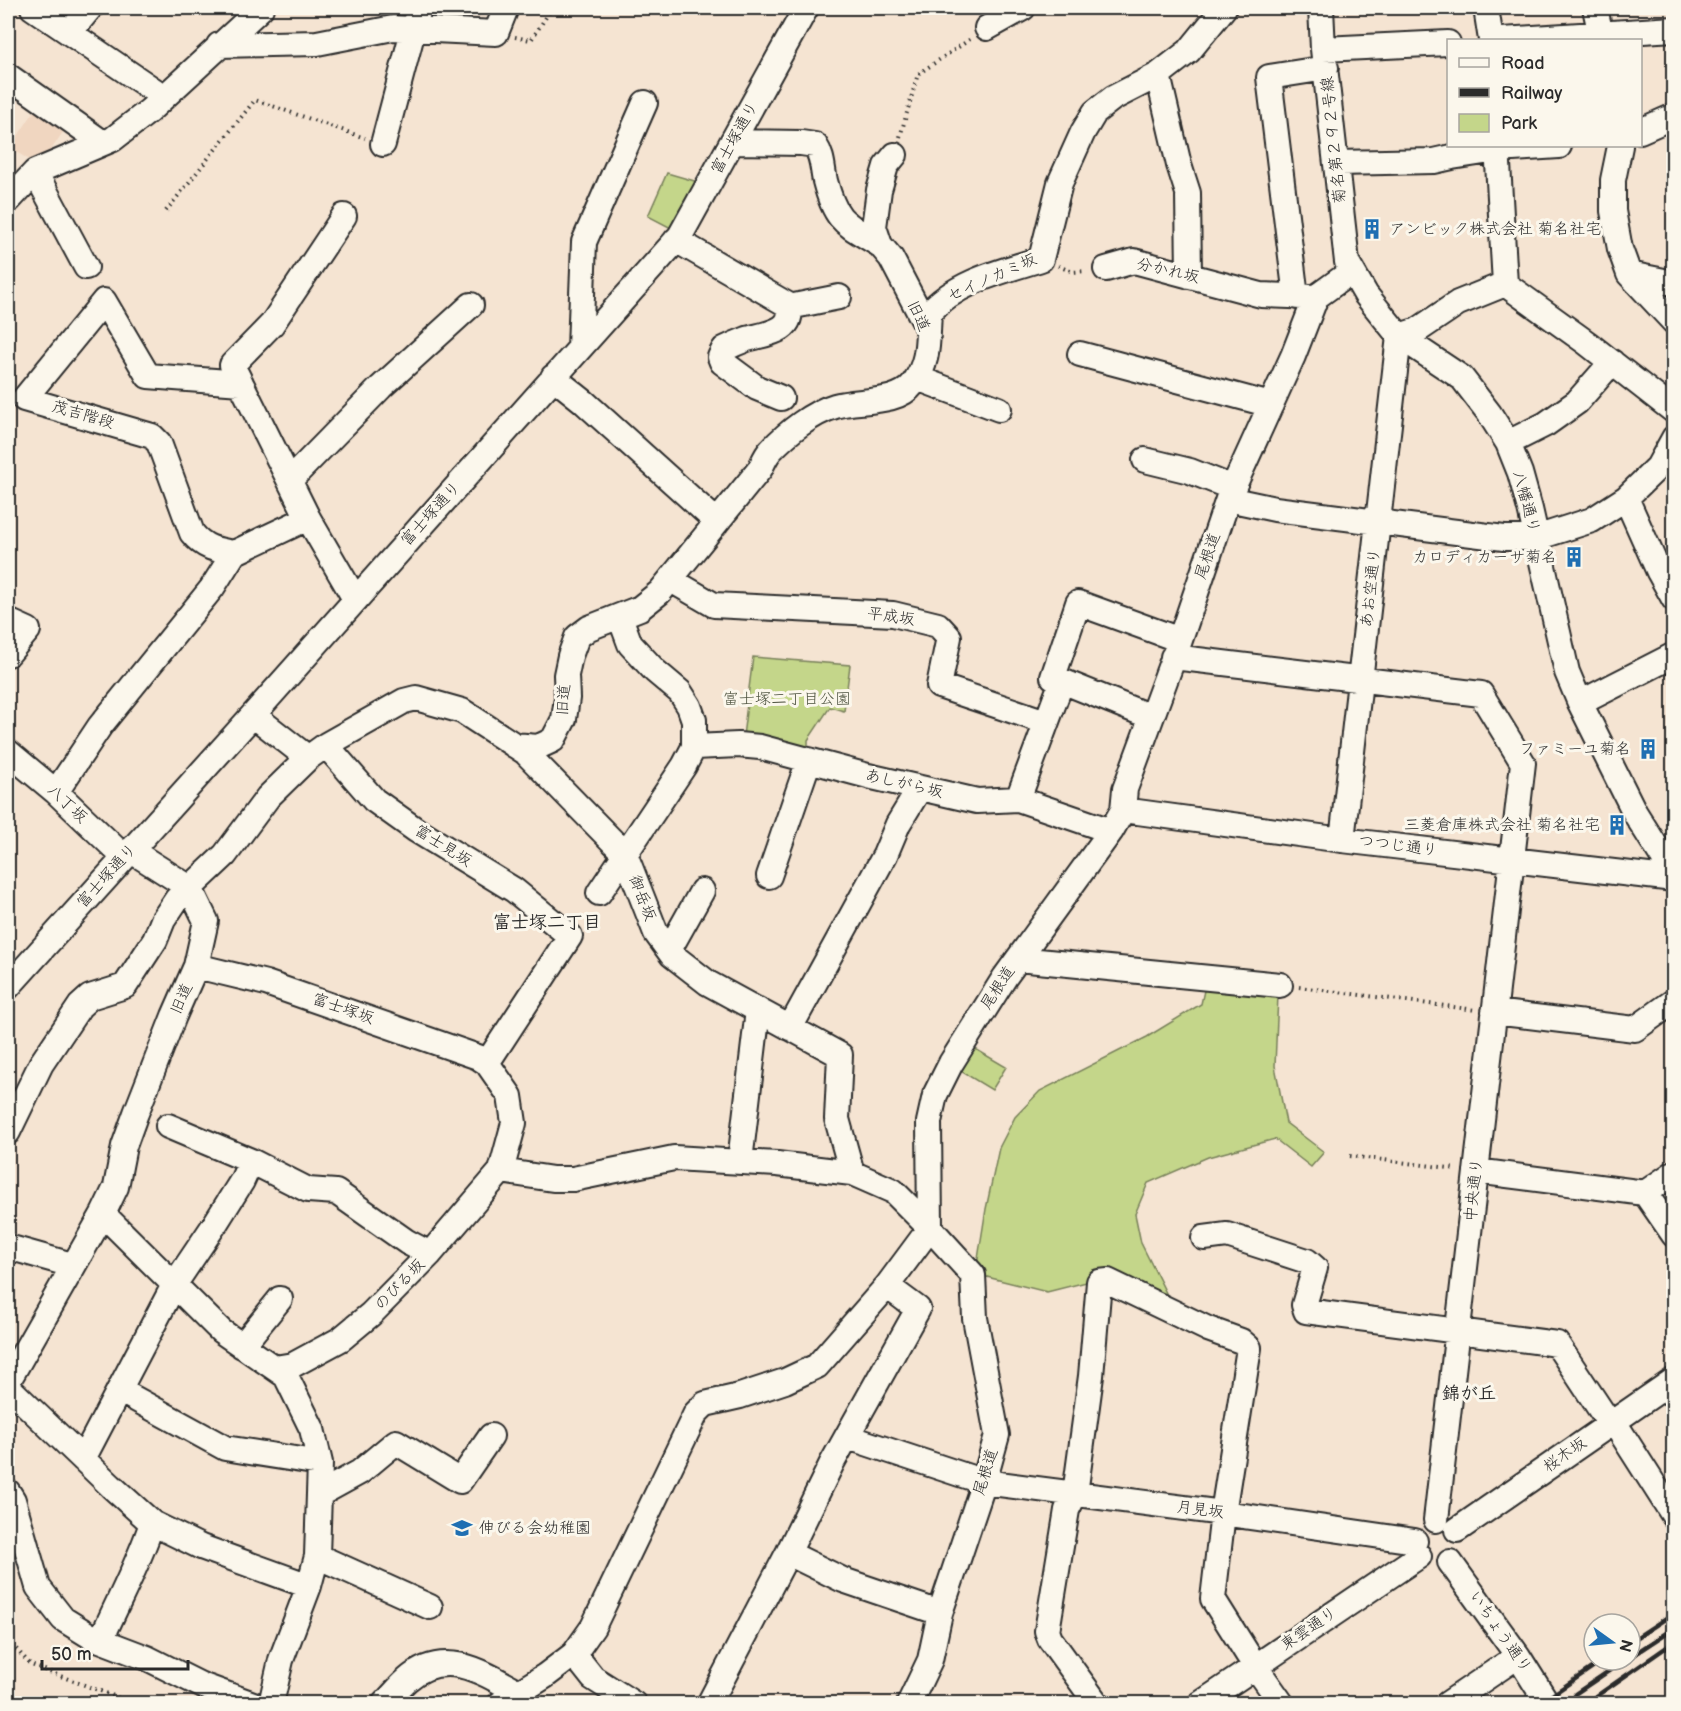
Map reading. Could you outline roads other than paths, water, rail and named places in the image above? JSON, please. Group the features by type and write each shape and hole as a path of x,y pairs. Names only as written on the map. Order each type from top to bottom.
{"street":[{"path":"33,8 164,97"},
{"path":"70,32 90,8"},
{"path":"8,201 35,172 113,139 164,97 261,8"},
{"path":"219,45 317,43 393,28 416,18 496,33 506,8"},
{"name":"富士塚通り","path":"8,987 253,716 676,240 733,142 806,8"},
{"path":"987,28 1023,8"},
{"name":"セイノカミ坂","path":"928,329 928,313 946,297 984,278 1041,259 1060,183 1083,132 1095,112 1113,98 1158,75 1189,51 1224,8"},
{"name":"菊名第２９２号線","path":"1321,8 1347,262 1352,271"},
{"path":"1486,8 1491,39"},
{"path":"1595,8 1602,37"},
{"path":"383,144 416,18"},
{"path":"1535,39 1602,37 1674,29"},
{"path":"1352,271 1306,297 1269,77 1325,59 1447,43"},
{"path":"1158,75 1179,165 1188,193 1189,276"},
{"path":"8,76 103,143"},
{"path":"580,348 584,242 645,103"},
{"path":"1642,131 1674,116"},
{"path":"733,142 801,143 815,146 821,155 825,180 835,211 842,221 885,252"},
{"path":"1336,163 1434,161 1497,148 1528,147"},
{"path":"1620,147 1613,180 1613,212 1620,249 1629,274 1674,322"},
{"path":"1497,148 1505,284"},
{"name":"旧道","path":"514,744 538,747 553,740 564,719 567,698 566,675 577,638 589,628 640,608 660,592 760,469 770,451 818,413 837,405 884,399 900,394 913,385 925,361 928,329 885,252 874,227 879,190 886,166 895,155"},
{"path":"35,172 86,267"},
{"path":"344,216 272,324 232,365 308,518 355,599"},
{"path":"676,240 788,305 789,317 779,332 746,340 724,349 720,357 722,362 757,388 781,398"},
{"name":"分かれ坂","path":"1106,269 1134,261 1261,295 1306,297"},
{"name":"八幡通り","path":"1352,271 1366,295 1399,336 1462,378 1489,412 1508,443 1520,473 1567,672 1635,813 1666,846 1674,877"},
{"path":"1629,274 1674,283"},
{"path":"1399,336 1418,330 1458,303 1505,284"},
{"path":"1505,284 1612,362 1674,411"},
{"path":"789,307 839,297"},
{"name":"尾根道","path":"909,1704 930,1660 940,1613 984,1482 997,1435 975,1318 973,1275 930,1228 929,1122 935,1095 951,1063 1018,959 1111,831 1123,810 1125,789 1177,648 1230,493 1293,356 1306,297"},
{"name":"茂吉階段","path":"234,554 213,550 200,543 192,533 159,443 152,436 24,399 104,301 148,376 241,383"},
{"path":"290,480 381,387 471,305"},
{"name":"あお空通り","path":"1342,840 1399,336"},
{"path":"1080,354 1271,405"},
{"path":"1508,443 1546,424 1577,402 1612,362"},
{"path":"553,377 583,401 717,522"},
{"path":"917,378 999,409"},
{"path":"1144,460 1190,471 1230,493 1275,509 1504,537 1536,538 1592,520 1626,498 1658,467 1674,438"},
{"path":"1626,498 1659,572 1674,599"},
{"path":"56,792 100,726 212,588 234,554 308,518"},
{"name":"平成坂","path":"672,580 714,606 893,614 938,625 949,637 939,686 1046,722"},
{"path":"1151,717 1053,677 1078,603 1177,648 1360,680"},
{"path":"599,893 684,766 694,747 694,720 689,706 680,692 655,671 630,644 620,617"},
{"path":"8,621 28,630 8,654"},
{"path":"1580,703 1674,655"},
{"name":"中央通り","path":"1360,680 1481,694 1523,763 1458,1331 1447,1525"},
{"path":"1017,799 1062,681"},
{"path":"8,1132 41,1064 80,1006 90,997 125,986 155,940 162,920 177,898 225,855 268,797 317,752 404,701 416,698 462,711 514,744"},
{"name":"富士見坂","path":"253,716 317,752 374,800 416,830 514,890 570,936 487,1063"},
{"name":"御岳坂","path":"514,744 525,752 625,854 656,933 672,955 708,983 840,1055 837,1119 852,1173"},
{"name":"あしがら坂","path":"694,747 738,745 760,747 977,801 1017,799 1111,831"},
{"name":"八丁坂","path":"8,752 127,854 190,888"},
{"path":"769,876 809,760"},
{"path":"790,1028 885,855 898,824 920,788"},
{"name":"つつじ通り","path":"1123,810 1342,840 1674,877"},
{"name":"旧道","path":"8,1381 116,1187 124,1146 174,1016 196,966 206,921 190,888"},
{"path":"669,950 702,891"},
{"path":"1018,959 1280,985"},
{"name":"富士塚坂","path":"196,966 266,982 417,1034 478,1057 487,1063"},
{"path":"1494,1012 1635,1029 1674,1001"},
{"path":"740,1161 758,1011"},
{"path":"384,1704 407,1679 424,1668 443,1664 464,1665 509,1698 574,1654 593,1627 696,1413 705,1404 740,1396 785,1381 817,1366 887,1286 930,1228 893,1191 852,1173 740,1161 674,1158 573,1179 553,1179 501,1171 514,1124 510,1096 487,1063"},
{"path":"168,1126 251,1161 308,1190 336,1192 407,1242 430,1254"},
{"path":"83,1458 174,1285 242,1180 251,1161"},
{"name":"のびる坂","path":"275,1368 293,1365 341,1339 371,1314 430,1254 501,1171"},
{"path":"1476,1171 1645,1193 1674,1173"},
{"path":"1645,1193 1674,1235"},
{"path":"103,1214 220,1331 286,1376 312,1429 320,1463 317,1556 309,1586 281,1660 271,1704"},
{"path":"1204,1238 1227,1235 1307,1261 1315,1268 1304,1305 1306,1311 1557,1344 1674,1516"},
{"path":"8,1246 72,1265"},
{"path":"1097,1704 1050,1639 1047,1631 1067,1510 1075,1494 1091,1376 1099,1282 1108,1281 1208,1329 1241,1341 1249,1348 1223,1513 1213,1599 1282,1704"},
{"path":"709,1704 832,1463 918,1309 887,1286"},
{"path":"242,1346 280,1299"},
{"name":"桜木坂","path":"1447,1525 1612,1423 1674,1380"},
{"path":"8,1387 152,1523 201,1547 309,1586"},
{"path":"119,1390 225,1448 320,1463"},
{"path":"320,1494 360,1472 396,1442 460,1481 491,1436"},
{"name":"月見坂","path":"848,1437 984,1482 1223,1513 1417,1548"},
{"path":"8,1492 13,1500 38,1587 63,1619 101,1640 147,1658 201,1685 253,1704"},
{"path":"1430,1521 1447,1525 1461,1545 1459,1552 1450,1562 1436,1566 1424,1560 1417,1548 1420,1529 1430,1521"},
{"path":"101,1640 142,1551 152,1523"},
{"name":"東雲通り","path":"1200,1704 1417,1548"},
{"path":"788,1553 843,1580 940,1613"},
{"path":"317,1556 430,1607"},
{"name":"いちょう通り","path":"1450,1562 1518,1656 1548,1704"},
{"path":"574,1654 593,1678 634,1704"},
{"path":"1447,1704 1518,1656"}],"railway":[{"path":"1642,1634 1674,1613"},
{"path":"1642,1649 1674,1628"},
{"path":"1585,1704 1674,1642"},
{"path":"1539,1704 1586,1672"},
{"path":"1575,1694 1607,1672"}],"place":[{"name":"アンビック株式会社 菊名社宅","path":"1372,229"},
{"name":"カロディカーサ菊名","path":"1574,557"},
{"name":"ファミーユ菊名","path":"1648,749"},
{"name":"三菱倉庫株式会社 菊名社宅","path":"1617,825"},
{"name":"伸びる会幼稚園","path":"462,1528"}],"district":[{"name":"富士塚二丁目","path":"547,922"},
{"name":"錦が丘","path":"1469,1393"}],"park label":[{"name":"富士塚二丁目公園","path":"787,699"}]}
